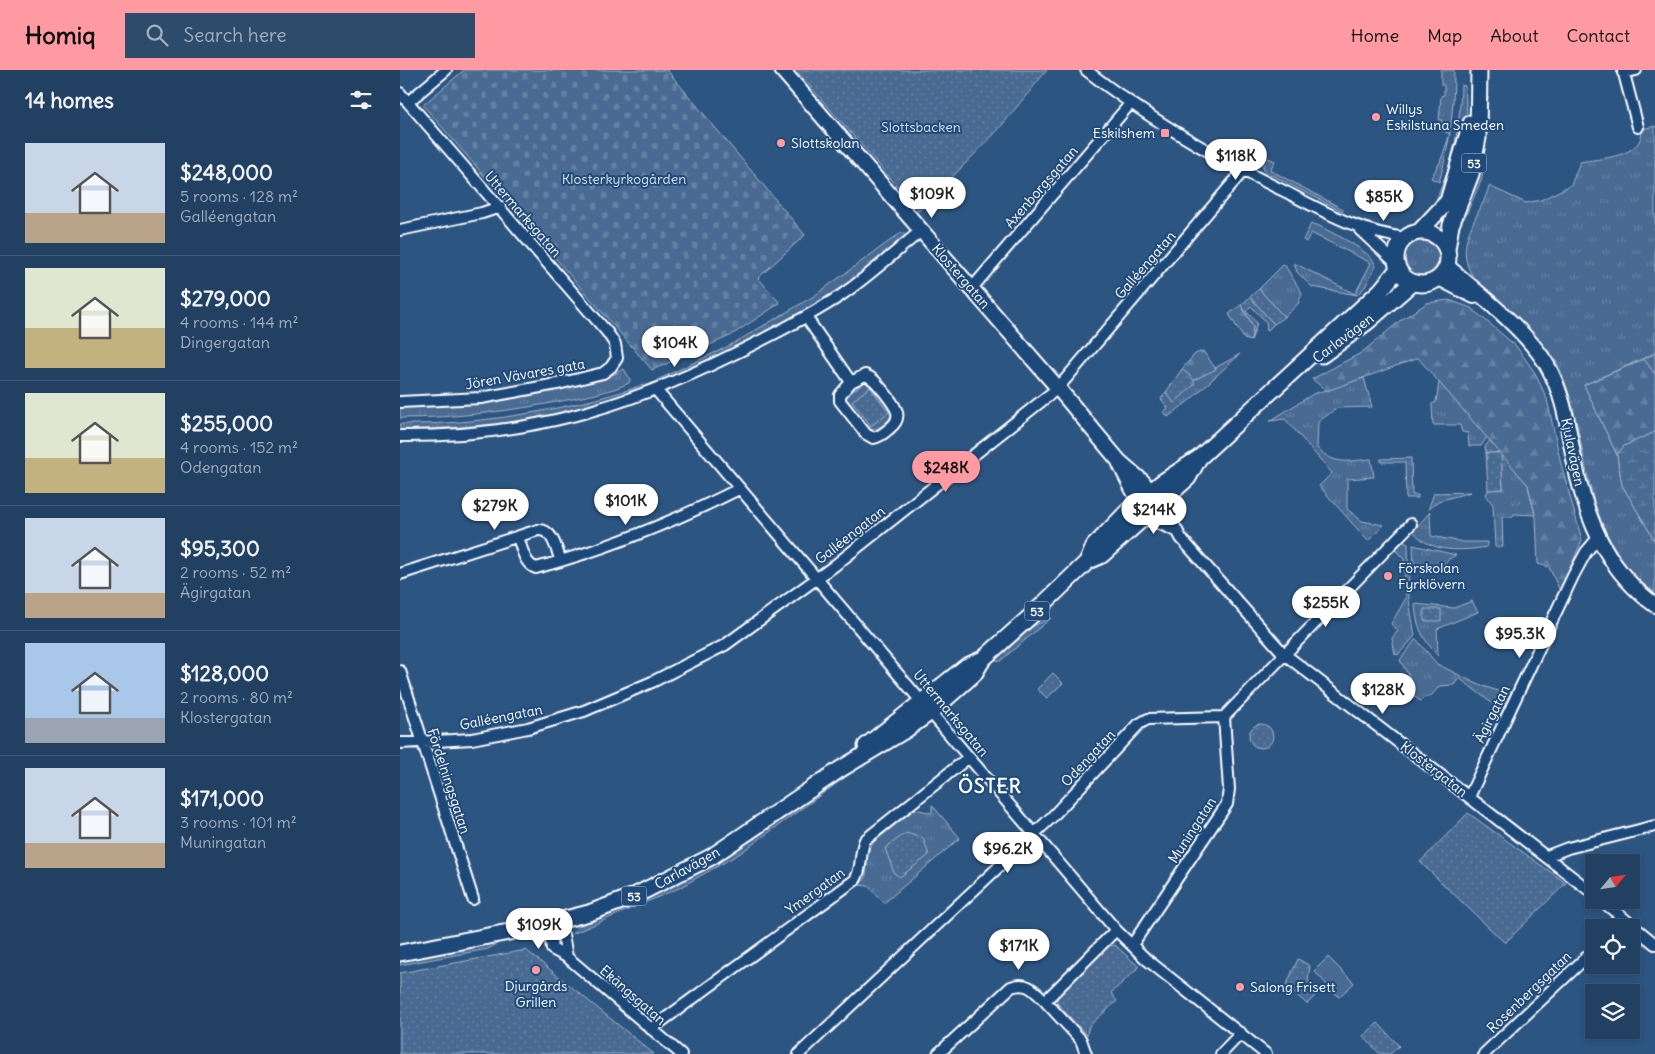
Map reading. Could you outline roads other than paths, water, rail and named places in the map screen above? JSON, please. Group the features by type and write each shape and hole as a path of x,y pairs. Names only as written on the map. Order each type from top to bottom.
{"main road":[{"name":"53","path":"1397,267 1398,248 1448,201 1469,135 1479,71"},
{"name":"53","path":"1443,272 1451,225 1471,174 1478,138 1479,71"},
{"path":"1412,235 1432,234 1439,238 1447,249"},
{"path":"1397,267 1412,282 1426,284 1443,272"},
{"name":"Carlavägen","path":"400,953 553,923 632,897 674,877 771,818 839,770 907,729 926,706 974,674 983,659 1088,561 1102,555 1149,502 1188,478 1199,458 1381,290 1397,267"},
{"name":"Carlavägen","path":"1271,390 1367,322 1412,282"}],"street":[{"path":"408,102 446,70"},
{"name":"Klostergatan","path":"782,70 1058,388 1118,461 1122,472 1149,502 1158,523 1176,531 1284,653 1585,887"},
{"path":"1086,70 1130,104 1243,171 1358,228 1381,235 1412,235"},
{"path":"1636,70 1623,71 1638,127"},
{"name":"Uttermarksgatan","path":"400,93 607,332 615,344 617,358"},
{"name":"Axenborgsgatan","path":"972,288 1130,104"},
{"name":"Galléengatan","path":"400,743 472,739 528,728 584,711 652,682 725,645 818,578 1058,388 1243,171"},
{"path":"400,230 482,213 500,207"},
{"path":"1358,228 1397,267"},
{"path":"400,436 497,431 572,418 656,390 806,317 842,294 922,230"},
{"name":"Kjulavägen","path":"1443,272 1486,302 1527,339 1548,366 1567,418 1578,478 1598,539 1627,582 1655,605"},
{"path":"806,317 851,382"},
{"name":"Jören Vävares gata","path":"400,402 481,398 562,383 603,373 611,368 617,358"},
{"path":"865,375 873,378 897,408 898,418 895,424 879,437 873,438 866,434 840,401 840,395 851,382 865,375"},
{"name":"Uttermarksgatan","path":"656,390 1116,930 1146,959 1266,1054"},
{"path":"518,537 530,566 536,568 586,555 684,516 739,489"},
{"path":"1224,717 1411,524"},
{"path":"400,574 544,530 549,533 560,561"},
{"name":"Ägirgatan","path":"1469,797 1573,576 1586,552 1598,539"},
{"name":"Fördelningsgatan","path":"400,672 473,899"},
{"name":"Odengatan","path":"799,1054 1034,833 1139,724 1148,719 1224,717"},
{"name":"Muningatan","path":"1132,945 1227,804 1229,789 1224,717"},
{"name":"Ymergatan","path":"651,1028 855,880 860,874 860,850 865,840 969,757"},
{"path":"1546,856 1568,848 1655,826"},
{"path":"1612,909 1625,919"},
{"path":"553,923 564,935 567,957"},
{"name":"Ekängsgatan","path":"553,923 550,935 552,949 567,957 681,1054"},
{"path":"1045,1002 1116,930"},
{"path":"1640,932 1655,944"},
{"name":"Rosenbergsgatan","path":"1484,1054 1585,959"},
{"path":"938,1054 1011,987 1020,984 1030,987 1081,1040 1086,1054"},
{"path":"1221,1054 1241,1034"}],"place":[{"name":"Willys Eskilstuna Smeden","path":"1376,117"},
{"name":"Eskilshem","path":"1165,133"},
{"name":"Slottskolan","path":"781,143"},
{"name":"Förskolan Fyrklövern","path":"1388,576"},
{"name":"Djurgårds Grillen","path":"536,970"},
{"name":"Salong Frisett","path":"1240,987"}],"district":[{"name":"ÖSTER","path":"990,786"}],"park label":[{"name":"Slottsbacken","path":"921,127"},
{"name":"Klosterkyrkogården","path":"624,179"}]}
